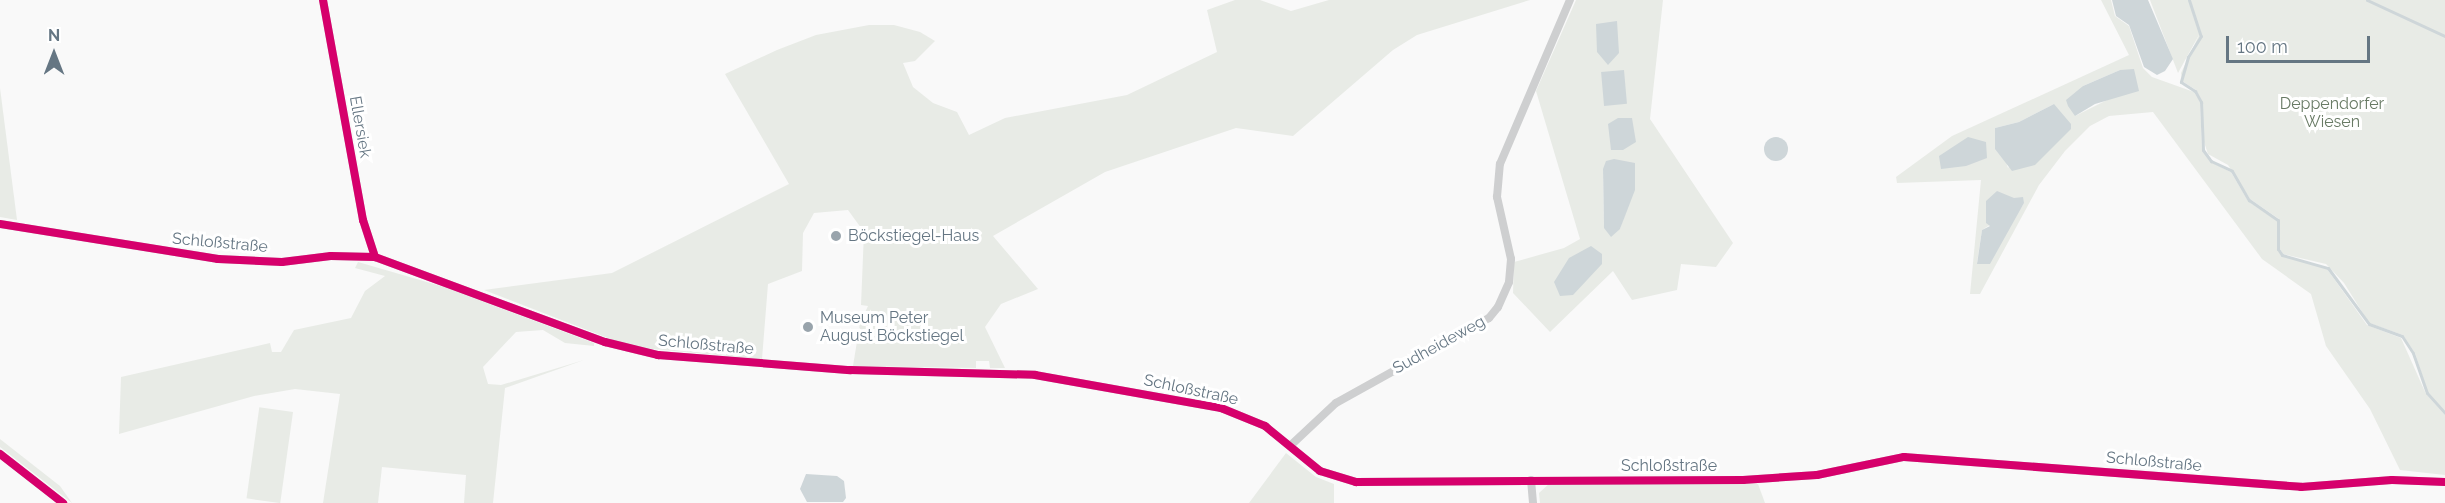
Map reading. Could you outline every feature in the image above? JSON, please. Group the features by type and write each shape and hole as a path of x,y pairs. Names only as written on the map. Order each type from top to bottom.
{"street":[{"name":"Ellersiek","path":"323,0 363,220 375,257"},
{"name":"Sudheideweg","path":"1290,446 1336,402 1490,318 1498,308 1509,282 1511,259 1497,197 1500,164 1570,0"},
{"name":"Schloßstraße","path":"0,224 218,260 282,262 331,256 375,257 630,350 845,370 1058,378 1234,411 1265,426 1320,471 1356,482 1417,485 1531,480 1762,479 1825,473 1904,457 2301,487 2392,480 2445,482"},
{"path":"0,454 63,503"},
{"path":"1531,480 1533,503"}],"green space":[{"path":"1235,0 1260,0 1291,11 1329,0 1530,0 1417,35 1393,50 1293,136 1236,128 1105,172 993,236 1038,289 1001,304 985,327 1005,368 990,368 989,361 976,361 976,368 853,366 860,323 868,306 861,305 864,232 848,210 814,213 803,233 802,271 768,284 762,359 631,347 484,290 612,273 789,184 725,74 777,50 816,35 869,25 894,25 920,32 935,41 915,61 903,63 913,87 933,103 957,112 969,135 1005,118 1127,95 1217,52 1207,10"},
{"path":"1576,0 1663,0 1650,119 1733,243 1716,267 1681,264 1677,290 1632,300 1613,271 1550,332 1513,293 1514,262 1564,248 1580,239 1536,91","holes":["1603,169 1626,211 1620,229 1604,228"]},
{"path":"2101,0 2111,0 2115,16 2129,26 2143,68 2152,77 2194,92 2200,102 2202,150 2211,162 2231,172 2248,201 2277,221 2277,249 2281,255 2327,269 2367,325 2401,338 2426,394 2445,415 2445,475 2400,470 2370,409 2326,346 2311,294 2262,259 2153,112 2109,116 2090,126 2065,151 2039,185 1980,294 1970,294 1981,180 1897,183 1896,177 1952,136 2129,55","holes":["2120,70 2111,98 2075,116 2083,86","2054,104 2008,168 1995,128 2019,122","2024,203 1977,263 1982,230"]},
{"name":"Deppendorfer Wiesen","path":"2150,0 2445,0 2445,412 2428,393 2415,353 2403,335 2369,323 2344,283 2326,264 2283,254 2280,249 2279,219 2250,199 2228,165 2208,154 2203,139 2202,101 2196,90 2182,81 2181,73 2200,33 2178,73"},
{"path":"0,88 17,220 0,217"},
{"path":"358,262 444,287 594,343 594,346 565,343 543,330 516,332 483,367 488,384 501,385 584,360 505,388 493,503 464,503 466,475 382,467 378,503 323,503 340,394 295,389 254,396 119,434 121,377 270,343 272,352 281,352 294,330 351,318 365,291 385,276 355,268"},
{"path":"259,407 293,412 280,503 247,498"},
{"path":"0,439 60,486 72,503 0,447"},
{"path":"1286,453 1316,477 1334,484 1334,503 1249,503"},
{"path":"1550,483 1758,484 1765,503 1540,503 1539,493"}],"shaded area":[{"path":"2112,0 2148,0 2173,59 2165,71 2157,75 2144,67 2129,25 2116,16"},
{"path":"1617,21 1619,53 1608,65 1597,52 1596,24"},
{"path":"2134,69 2139,91 2095,104 2075,116 2068,106 2066,100 2083,86 2120,70"},
{"path":"1624,70 1627,104 1604,106 1601,72"},
{"path":"2054,104 2071,124 2071,129 2035,165 2012,171 1995,149 1995,128 2019,122"},
{"path":"1618,118 1632,118 1636,142 1623,150 1611,150 1608,124"},
{"path":"1776,137 1785,140 1788,149 1785,158 1776,161 1767,158 1764,149 1767,140"},
{"path":"1968,137 1986,142 1987,158 1966,166 1941,169 1939,156"},
{"path":"1614,159 1635,163 1635,190 1620,229 1611,237 1604,228 1603,169 1606,161"},
{"path":"1997,191 2014,198 2023,197 2024,203 1990,264 1977,264 1982,230 1990,226 1986,223 1986,201"},
{"path":"1591,246 1602,254 1602,264 1573,295 1560,296 1554,282 1569,258"},
{"path":"806,474 837,476 844,481 846,498 843,502 807,502 800,489"}],"waterway":[{"path":"2189,0 2201,36 2188,57 2181,82 2195,91 2201,102 2203,150 2211,161 2232,171 2249,200 2278,220 2278,249 2282,255 2328,268 2369,324 2402,336 2413,353 2427,393 2445,413"},
{"path":"2367,0 2445,36"}],"cycle path":[{"path":"323,0 363,220 375,257"},
{"path":"0,224 218,259 282,262 331,256 375,257 605,342 658,355 850,370 1035,375 1221,408 1265,426 1320,471 1356,482 1743,480 1817,475 1904,457 2301,487 2392,480 2445,482"},
{"path":"0,454 63,503"}],"place":[{"name":"Böckstiegel-Haus","path":"836,236"},
{"name":"Museum Peter August Böckstiegel","path":"808,327"}]}
